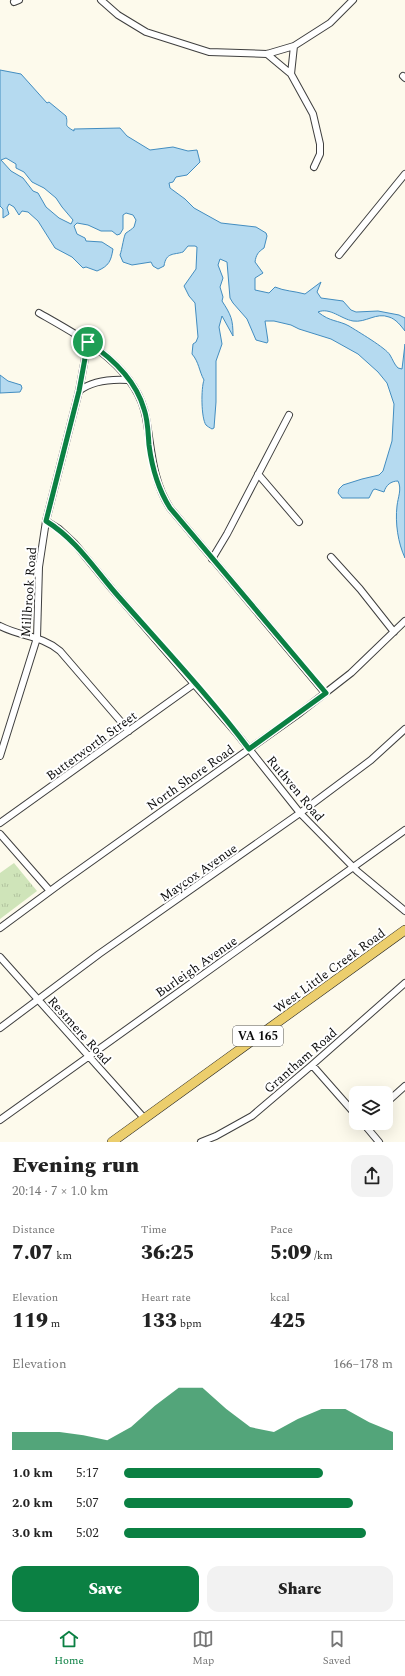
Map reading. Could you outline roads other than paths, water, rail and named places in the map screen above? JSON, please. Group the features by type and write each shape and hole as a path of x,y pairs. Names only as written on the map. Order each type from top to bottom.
{"main road":[{"name":"West Little Creek Road","path":"112,1142 405,930"}],"street":[{"path":"101,0 118,15 146,32 209,52 267,54 294,46 330,23 353,0"},
{"path":"291,74 294,46"},
{"path":"267,54 291,74 313,114 320,144 320,154 314,167"},
{"path":"339,255 405,174"},
{"path":"39,314 88,342 112,361 128,380 140,398 144,409 152,464 159,490 172,512 326,693"},
{"path":"46,521 79,391 88,342"},
{"path":"79,391 88,385 101,381 117,379 128,380"},
{"path":"212,559 227,534 289,415"},
{"path":"258,474 300,522"},
{"name":"Millbrook Road","path":"0,756 37,638 39,567 46,521"},
{"name":"Ruthven Road","path":"46,521 59,529 75,544 249,749 300,813 354,867 405,911"},
{"path":"331,557 360,589 394,632"},
{"name":"North Shore Road","path":"0,928 326,693 351,673 405,621"},
{"path":"0,626 53,645 60,651 129,731"},
{"name":"Butterworth Street","path":"0,823 194,684"},
{"name":"Maycox Avenue","path":"0,1028 99,954 300,813 371,760 405,729"},
{"name":"Burleigh Avenue","path":"0,1120 405,830"},
{"path":"0,834 50,891"},
{"name":"Restmere Road","path":"0,957 144,1118"},
{"name":"Grantham Road","path":"201,1142 216,1136 252,1116 405,983"},
{"path":"312,1065 349,1107"},
{"path":"393,1097 405,1086"},
{"path":"369,1130 379,1142"}],"water":[{"path":"0,70 21,74 47,103 49,102 66,116 67,126 74,131 74,129 120,128 127,136 150,150 173,147 188,151 197,150 200,162 187,175 176,177 173,182 169,183 170,188 194,208 221,223 256,227 266,233 267,236 264,248 260,251 255,260 263,273 255,278 255,290 269,293 275,287 305,294 321,282 317,292 321,298 343,301 351,310 356,312 378,311 399,315 405,318 405,331 394,319 389,317 380,316 362,321 353,321 331,312 318,312 326,318 349,326 377,344 390,355 398,368 402,369 405,344 405,558 399,539 397,526 396,512 400,490 398,481 389,484 384,492 375,489 373,490 369,498 342,498 338,493 339,489 343,485 379,475 383,471 392,441 394,404 387,383 378,372 358,354 331,339 291,325 274,321 265,321 267,343 256,340 247,319 230,298 227,262 220,259 218,265 223,278 220,287 223,297 222,301 231,317 233,336 222,316 219,327 222,344 216,361 216,402 214,428 212,429 206,425 204,421 202,389 204,380 192,354 193,344 196,342 198,337 195,303 189,296 184,286 196,269 197,247 188,246 183,252 169,256 164,266 158,269 153,266 151,262 132,265 123,262 120,255 125,234 134,227 136,220 133,215 126,213 123,215 123,229 120,234 117,235 112,231 101,231 88,225 77,223 74,226 77,234 85,238 86,241 102,242 113,249 109,263 97,271 86,267 83,268 72,257 55,248 38,221 28,212 22,211 19,215 14,207 9,204 7,208 9,214 3,218 3,209 0,206","holes":["6,158 16,164 16,168 24,172 32,182 44,188 56,198 73,220 71,224 59,218 46,207 38,193 33,191 23,178 11,171 1,160"]},
{"path":"0,375 8,381 21,385 22,388 20,392 0,393"}]}
